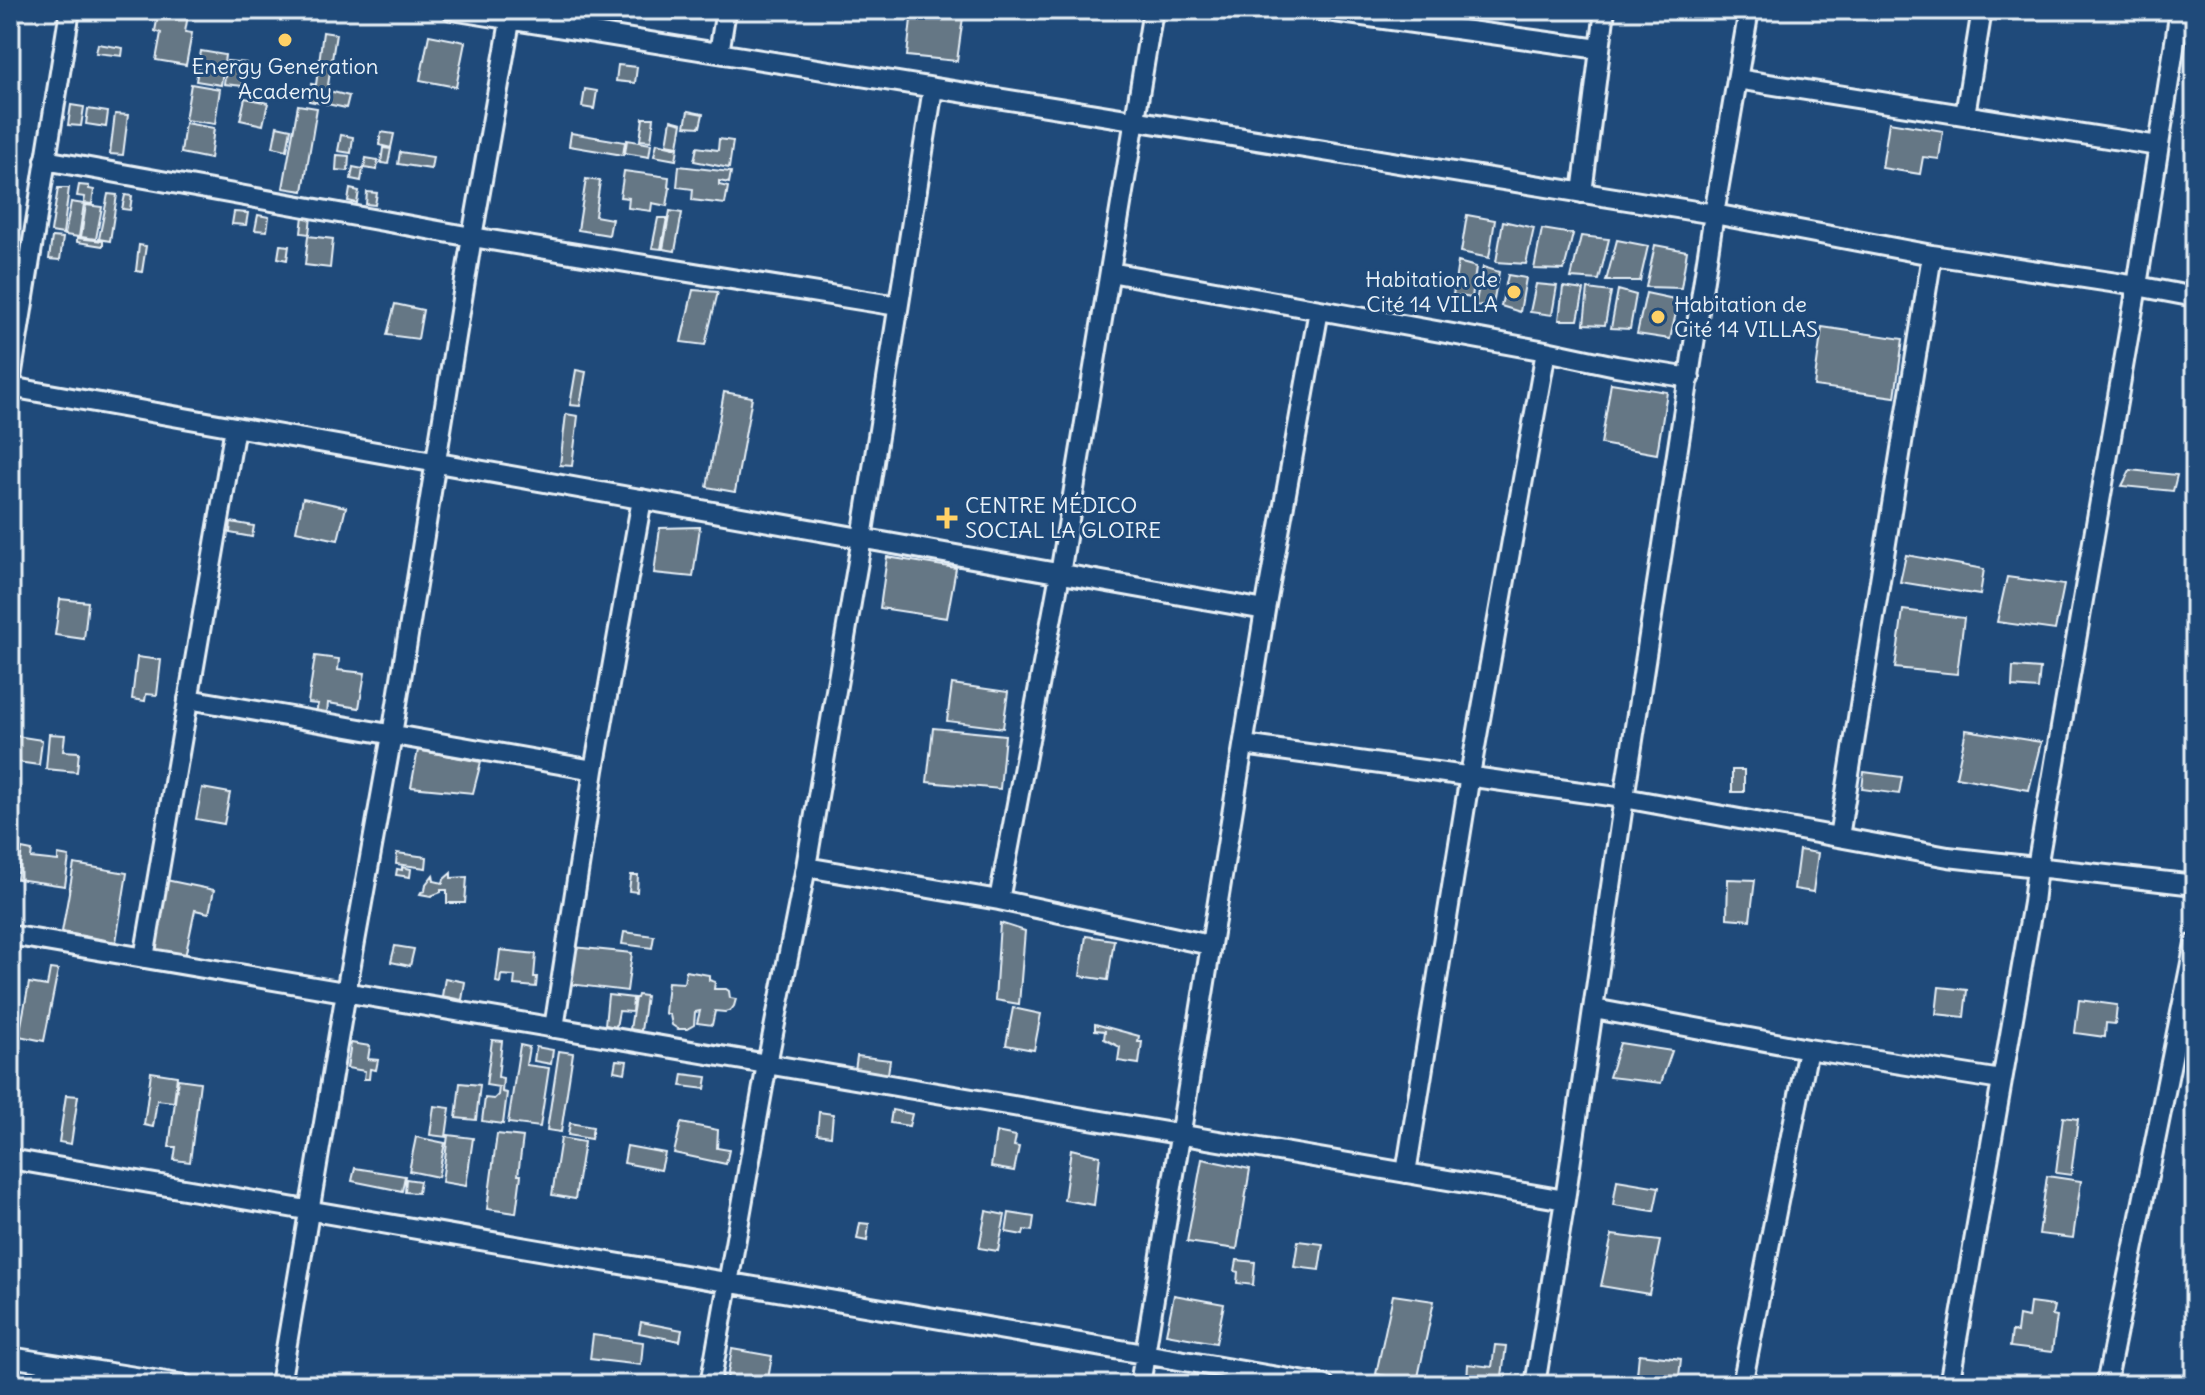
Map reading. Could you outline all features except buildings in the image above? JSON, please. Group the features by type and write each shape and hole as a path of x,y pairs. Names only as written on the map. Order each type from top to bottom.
{"street":[{"path":"70,10 10,385 1265,610"},
{"path":"452,10 511,15 719,53 1714,214 1932,255 2195,297"},
{"path":"719,53 726,10"},
{"path":"999,900 1060,574 1153,10"},
{"path":"1320,10 1376,14 1599,49"},
{"path":"1582,193 1605,10"},
{"path":"1535,1385 1714,214 1749,10"},
{"path":"1965,115 1982,10"},
{"path":"1949,1385 2137,286 2180,10"},
{"path":"280,1385 511,15"},
{"path":"1737,79 2158,146"},
{"path":"710,1385 767,1064 806,867 933,88"},
{"path":"45,160 472,237 898,306"},
{"path":"1839,837 1932,255"},
{"path":"1110,272 1690,378"},
{"path":"1140,1385 1265,610 1319,310"},
{"path":"1406,1173 1470,775 1546,351"},
{"path":"144,958 235,427"},
{"path":"554,1028 594,770 642,499"},
{"path":"188,699 594,770"},
{"path":"1244,745 1624,798 1948,857 2195,885"},
{"path":"806,867 999,900 1210,945"},
{"path":"10,935 1565,1200"},
{"path":"2106,1385 2195,943"},
{"path":"1594,1009 1808,1049 2001,1080"},
{"path":"1742,1385 1808,1049"},
{"path":"10,1159 1324,1385"},
{"path":"10,1357 185,1385"}],"place":[{"name":"Energy Generation Academy","path":"285,40"},
{"name":"Habitation de Cité 14 VILLA","path":"1514,292"},
{"name":"Habitation de Cité 14 VILLAS","path":"1658,317"},
{"name":"CENTRE MÉDICO SOCIAL LA GLOIRE","path":"947,518"}]}
